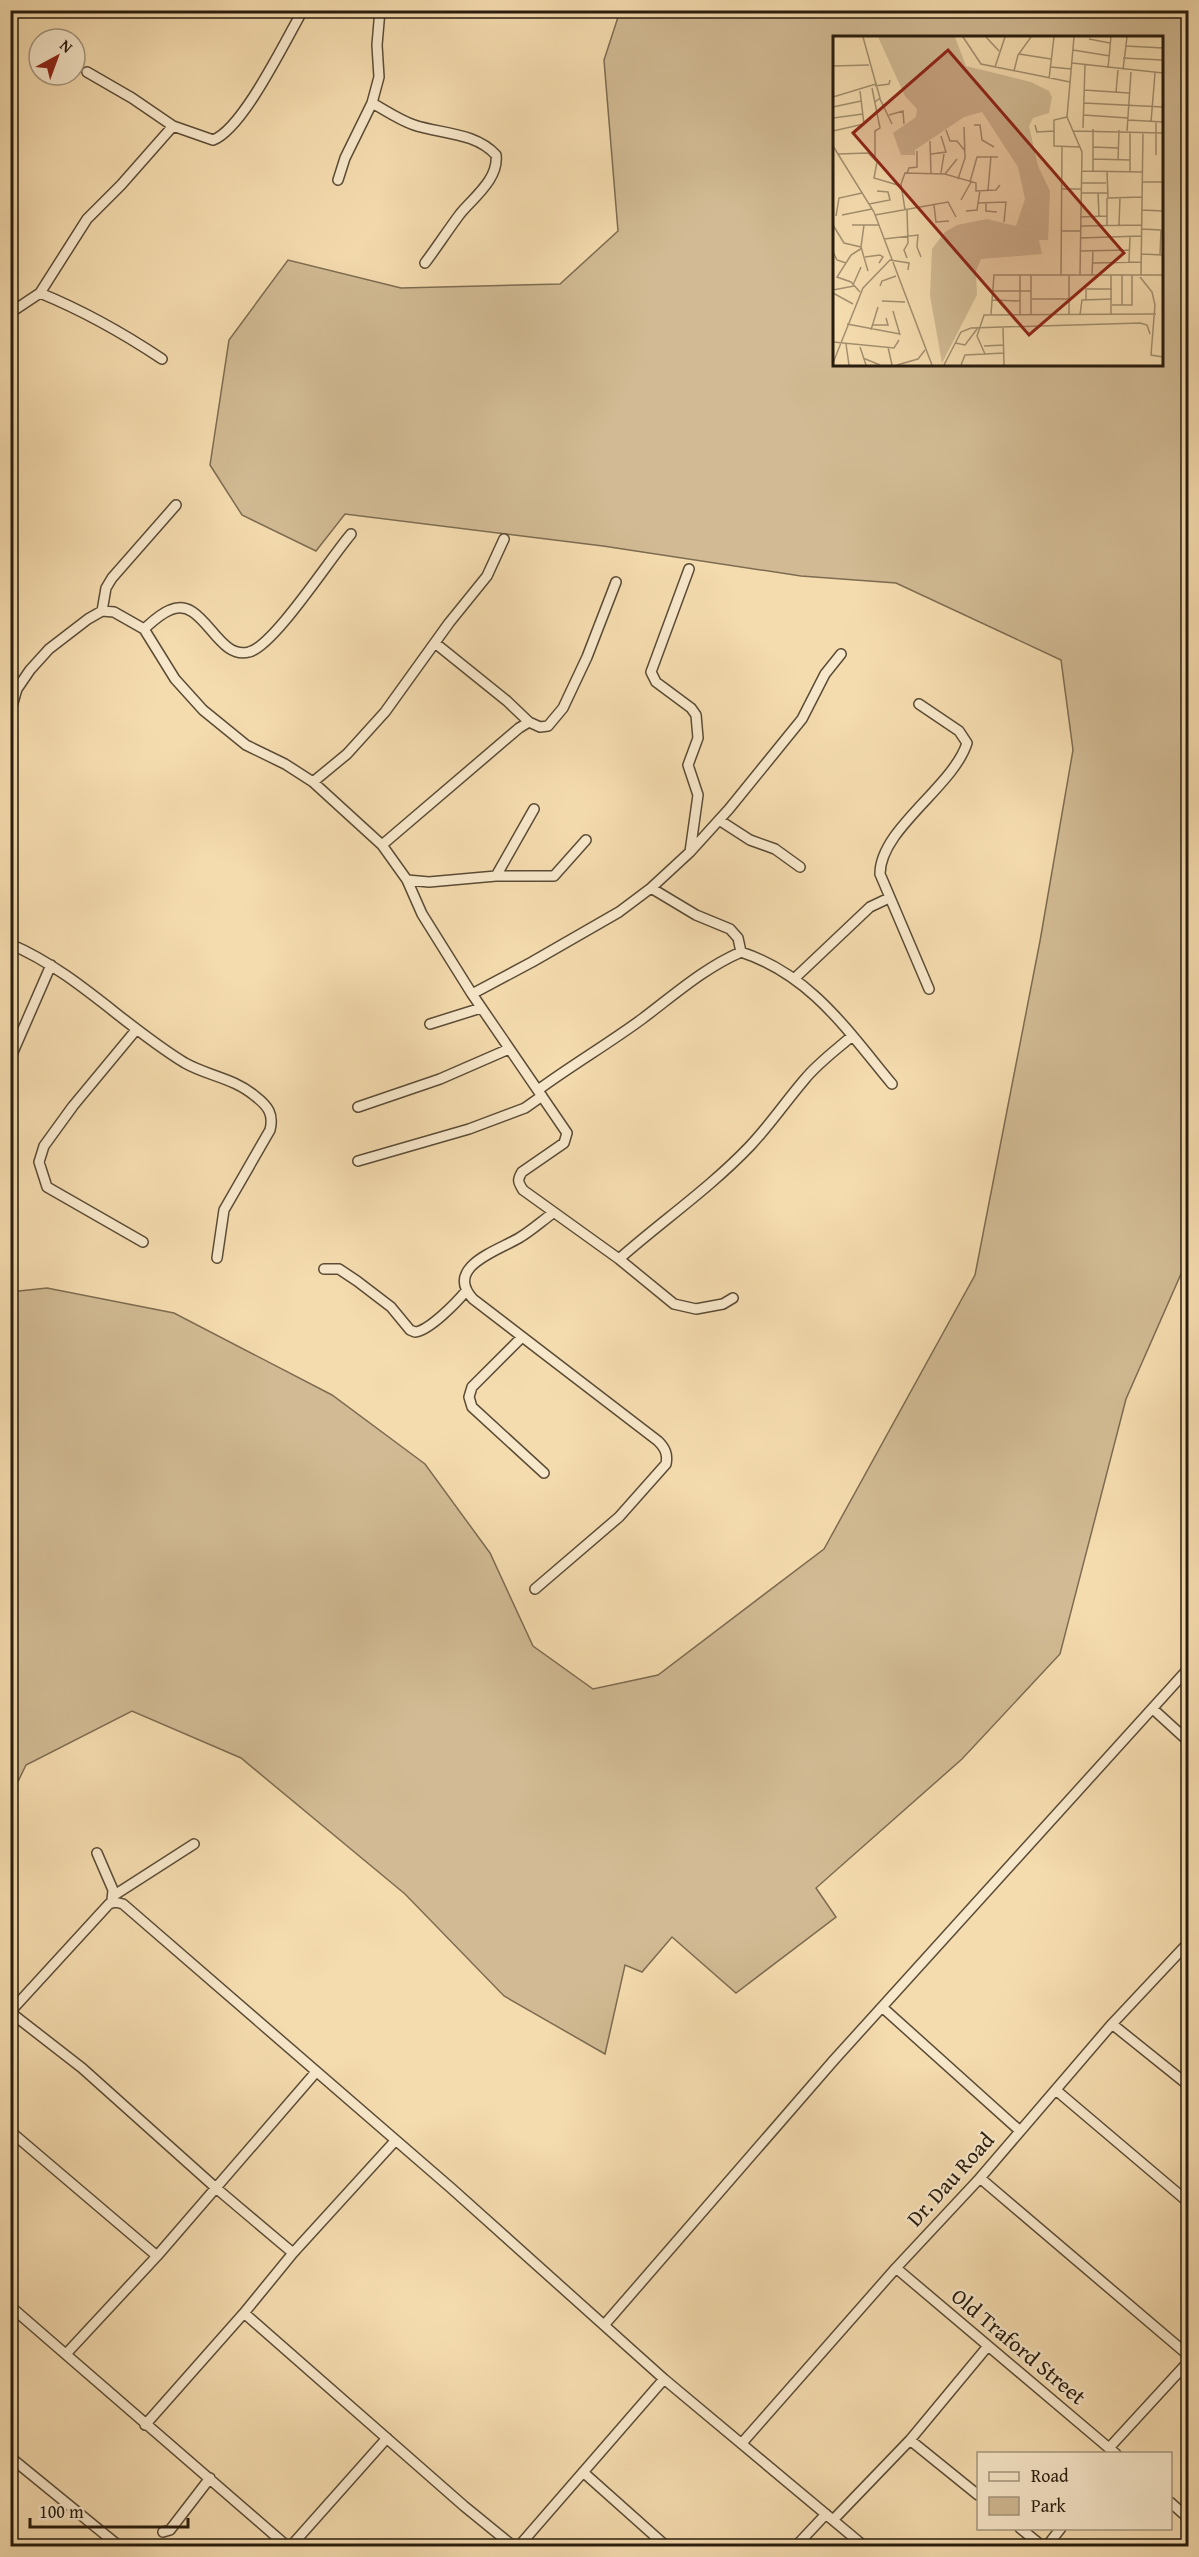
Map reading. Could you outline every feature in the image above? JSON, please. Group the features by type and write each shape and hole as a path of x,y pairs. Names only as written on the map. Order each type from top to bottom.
{"street":[{"path":"87,72 132,98 173,126 213,140 224,136 267,74 303,10"},
{"path":"338,180 345,158 372,104 380,77 377,45 380,10"},
{"path":"372,104 412,125 449,132 472,140 496,155 494,171 487,183 461,213 425,263"},
{"path":"10,314 40,293 87,219 121,185 173,126"},
{"path":"40,293 115,329 162,359"},
{"path":"102,611 106,588 112,578 176,505"},
{"path":"144,629 170,610 180,608 189,610 228,648 236,652 250,652 272,634 291,612 351,534"},
{"path":"313,782 366,734 487,576 504,539"},
{"path":"689,569 651,672 656,681 691,708 696,715 698,738 688,765 698,795 690,852"},
{"path":"435,644 507,701 529,722 548,726 563,708 587,657 616,582"},
{"path":"10,713 14,686 64,636 102,611 114,612 144,629 175,679 203,710 246,745 285,764 313,782 382,845 406,880 422,914 481,1008 564,1125 567,1137 564,1143 522,1172 518,1183 553,1213 619,1259 675,1304 685,1308 711,1307 733,1298"},
{"path":"472,994 619,912 651,888 690,852 719,820 802,719 825,674 841,654"},
{"path":"919,704 959,731 967,743 958,762 883,854 880,874 929,989"},
{"path":"382,845 519,728 529,722"},
{"path":"496,876 534,809"},
{"path":"719,820 750,840 775,849 800,867"},
{"path":"406,880 429,882 496,876 554,876 586,840"},
{"path":"651,888 696,915 730,929 738,938 741,952"},
{"path":"795,978 870,908 889,897"},
{"path":"10,944 51,965 85,988 136,1030 205,1074 234,1082 268,1108 273,1119 270,1130 225,1210 217,1258"},
{"path":"741,952 795,978 823,1001 892,1084"},
{"path":"358,1161 469,1129 525,1108 573,1065 607,1044 695,978 741,952"},
{"path":"10,1059 51,965"},
{"path":"430,1024 481,1008"},
{"path":"136,1030 52,1132 40,1152 39,1162 47,1187 143,1242"},
{"path":"619,1259 713,1182 777,1117 805,1078 852,1036"},
{"path":"358,1107 440,1079 509,1049"},
{"path":"535,1589 619,1517 666,1464 667,1457 665,1448 658,1441 466,1291 464,1279 479,1258 521,1237 553,1213"},
{"path":"324,1269 339,1269 357,1281 391,1307 410,1330 415,1332 426,1328 456,1303 466,1291"},
{"path":"522,1337 472,1387 469,1397 472,1407 544,1473"},
{"path":"605,2324 882,2007 1188,1669"},
{"path":"1153,1709 1188,1741"},
{"path":"194,1844 112,1900 10,2012 82,2068 216,2188 293,2253"},
{"path":"98,1853 108,1876 112,1900"},
{"path":"112,1900 123,1904 605,2324 664,2379 864,2547"},
{"name":"Dr. Dau Road","path":"742,2443 896,2268 1057,2091 1112,2024 1188,1945"},
{"path":"882,2007 1020,2131"},
{"path":"1112,2024 1188,2085"},
{"path":"66,2354 157,2256 316,2072"},
{"path":"1057,2091 1188,2202"},
{"path":"10,2131 157,2256"},
{"path":"145,2425 244,2313 293,2253 395,2141"},
{"path":"980,2178 1188,2355"},
{"name":"Old Traford Street","path":"896,2268 1112,2451"},
{"path":"10,2306 145,2425 289,2547 387,2438"},
{"path":"244,2313 513,2547"},
{"path":"796,2547 909,2440 988,2346"},
{"path":"1112,2451 1188,2362"},
{"path":"519,2547 664,2379"},
{"path":"909,2440 977,2494"},
{"path":"10,2457 119,2547"},
{"path":"583,2472 666,2547"},
{"path":"163,2532 170,2530 210,2478"},
{"path":"1172,2504 1188,2518"},
{"path":"1021,2530 1045,2547 1060,2530"}],"green space":[{"path":"620,11 1188,11 1188,1258 1126,1399 1060,1654 962,1759 816,1888 836,1917 736,1993 672,1937 642,1972 625,1965 605,2054 504,1996 405,1894 241,1758 132,1711 26,1765 11,1796 10,1292 47,1288 174,1313 332,1395 425,1464 490,1553 533,1646 593,1689 658,1675 824,1549 975,1275 1040,941 1073,750 1061,660 896,583 801,576 603,546 345,514 316,551 242,515 210,465 229,340 288,260 401,288 560,284 618,231 604,60"}]}
